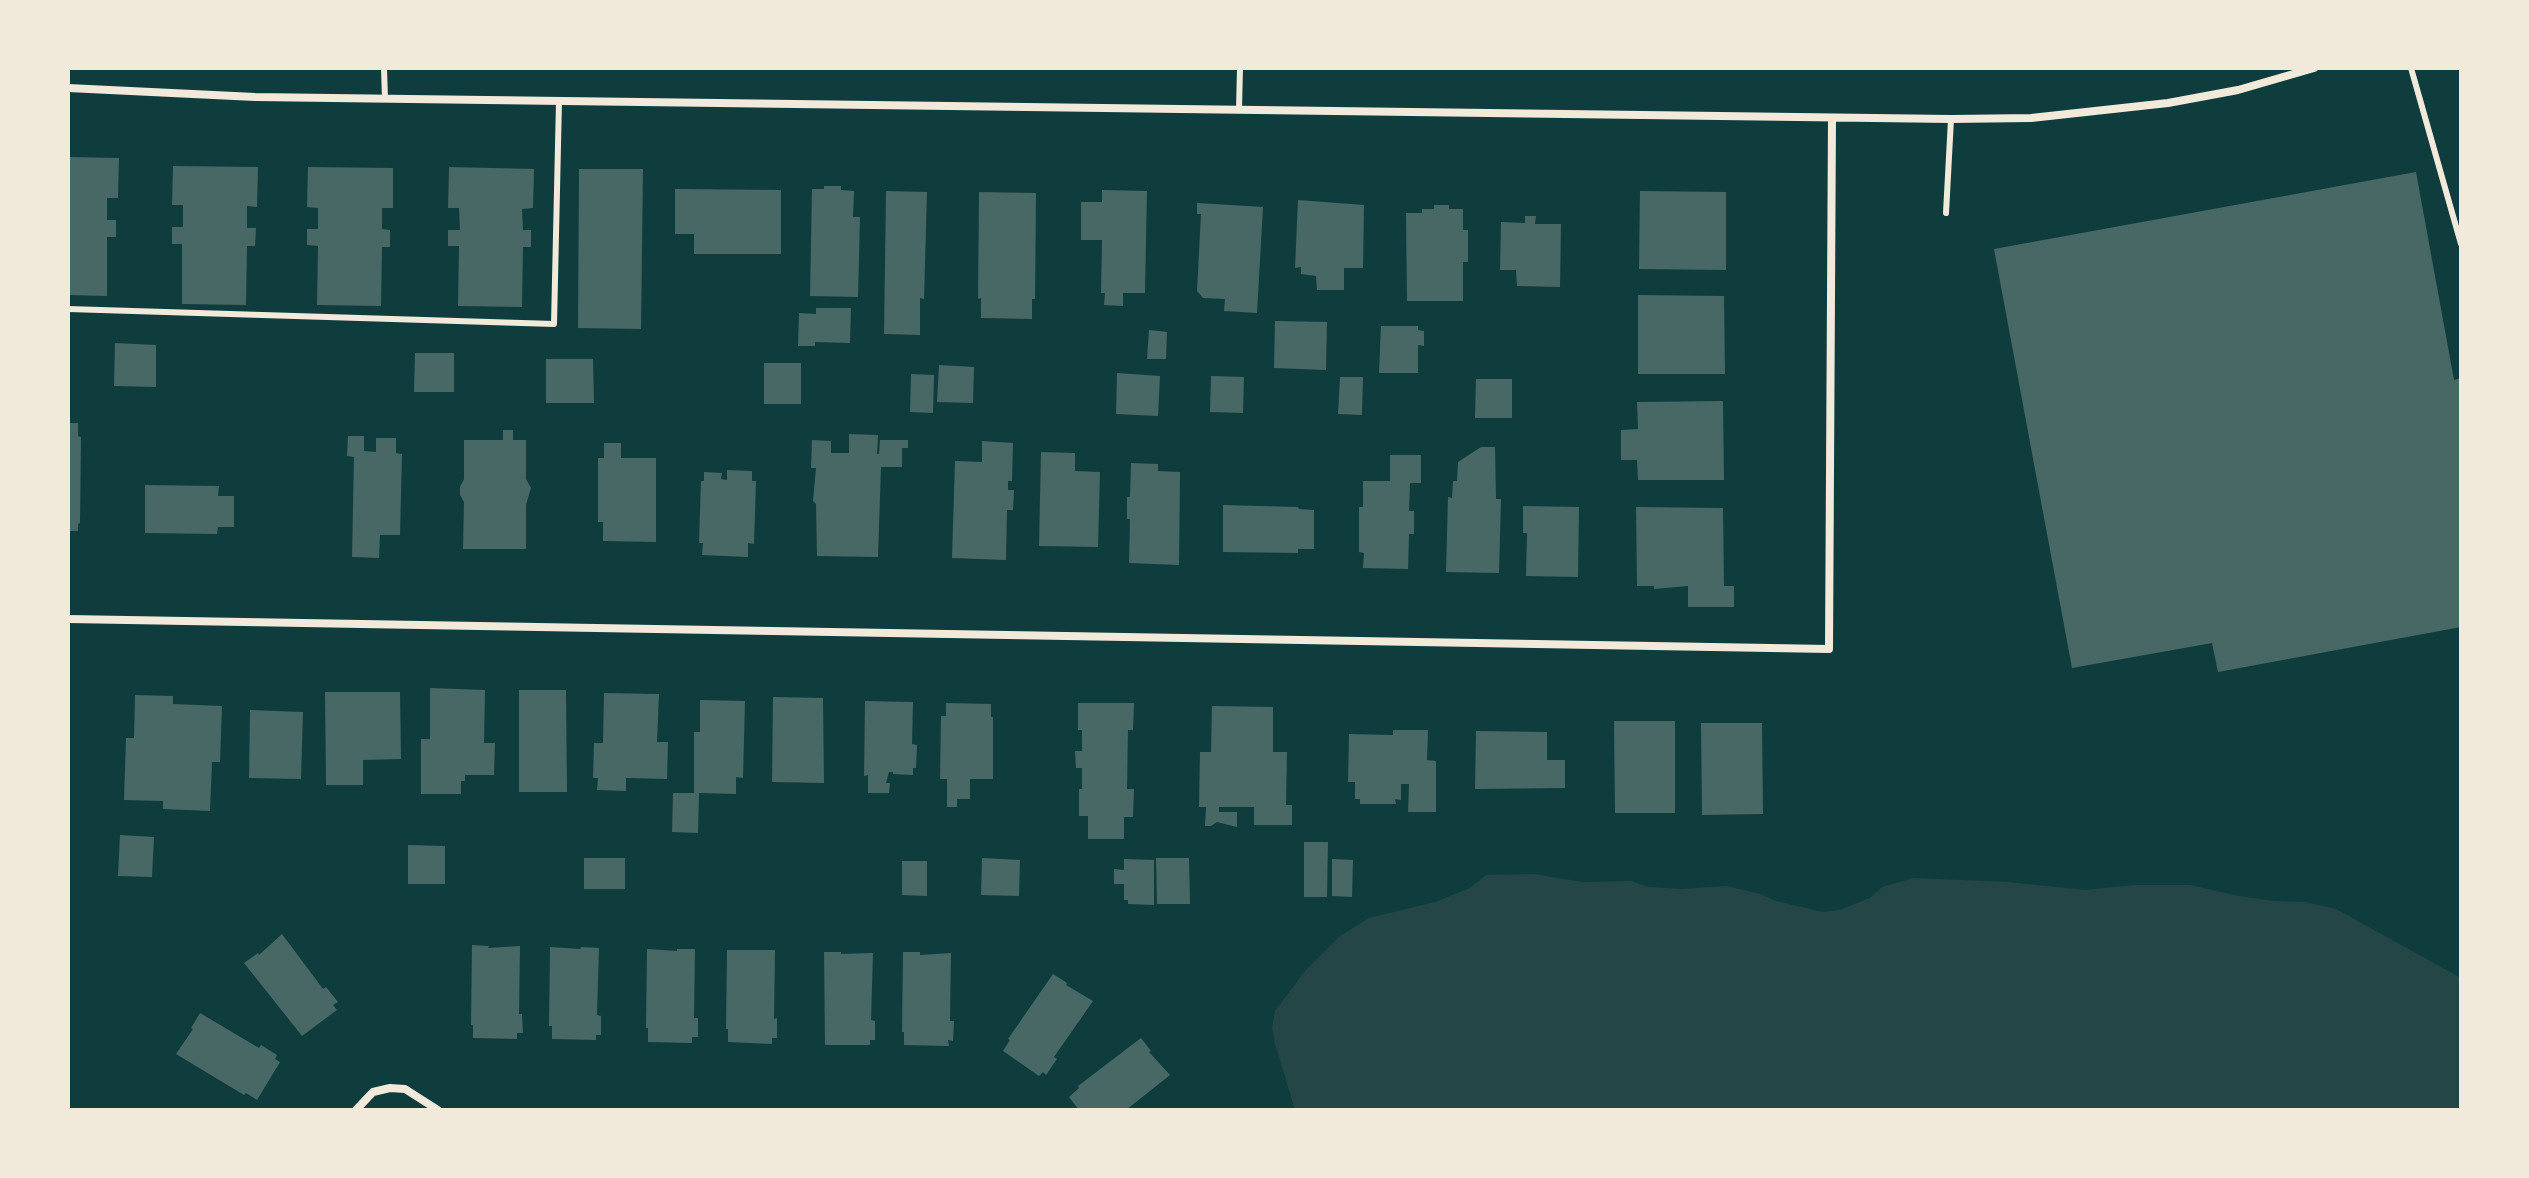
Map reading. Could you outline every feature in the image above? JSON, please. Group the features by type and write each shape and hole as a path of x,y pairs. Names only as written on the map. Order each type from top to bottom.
{"street":[{"path":"68,88 255,97 1951,119 2031,118 2168,103 2238,90 2314,68"},
{"path":"68,619 1829,649 1832,118"},
{"path":"356,1110 373,1092 390,1088 405,1089 438,1110"}],"lane":[{"path":"384,68 385,99"},
{"path":"1239,109 1240,68"},
{"path":"2411,68 2461,244"},
{"path":"68,309 554,324 559,101"},
{"path":"1946,213 1951,119"}],"shaded area":[{"path":"1535,874 1582,882 1631,881 1648,887 1681,889 1727,886 1823,912 1839,910 1870,898 1882,887 1913,878 2008,882 2086,890 2134,885 2190,885 2239,896 2305,902 2336,909 2461,978 2461,1110 1295,1110 1275,1044 1272,1028 1275,1011 1305,971 1340,936 1369,918 1435,902 1470,888 1486,875"}],"building":[{"path":"68,157 119,158 118,198 107,198 107,220 116,220 116,237 107,237 107,296 68,295"},
{"path":"173,166 258,167 257,207 247,206 247,228 256,228 255,246 247,246 246,305 182,304 182,244 172,244 172,227 183,227 183,205 172,205"},
{"path":"308,167 393,168 393,208 382,208 382,229 390,230 390,247 382,247 381,306 317,305 318,246 307,245 307,229 318,229 318,208 307,207"},
{"path":"449,167 534,169 533,208 522,209 523,230 531,230 531,247 523,247 522,307 458,306 459,246 448,246 448,230 460,230 459,208 448,208"},
{"path":"579,169 643,169 641,329 578,328"},
{"path":"2416,172 2454,380 2461,378 2461,627 2218,672 2212,643 2072,668 1994,249"},
{"path":"824,186 841,186 841,190 854,191 853,217 860,217 858,297 810,296 812,189 824,189"},
{"path":"675,189 781,190 781,254 694,254 694,234 675,234"},
{"path":"1102,190 1147,191 1145,293 1123,293 1123,306 1104,305 1105,293 1101,293 1102,240 1081,240 1081,202 1102,202"},
{"path":"886,191 927,192 920,335 884,334"},
{"path":"1640,191 1726,192 1726,270 1639,269"},
{"path":"979,192 1036,193 1032,319 981,318 981,298 978,299"},
{"path":"1298,200 1364,205 1363,268 1344,268 1344,290 1317,290 1316,276 1301,274 1301,267 1295,268"},
{"path":"1197,203 1263,207 1257,313 1224,311 1225,299 1203,298 1197,291 1201,214 1197,214"},
{"path":"1434,205 1463,209 1463,230 1468,230 1468,262 1463,262 1463,301 1407,301 1406,213 1422,213 1422,209 1434,209"},
{"path":"1525,216 1536,216 1535,224 1561,224 1560,287 1517,286 1516,270 1500,270 1501,222 1525,223"},
{"path":"1638,295 1724,296 1725,374 1638,374"},
{"path":"816,308 851,308 850,343 815,342 815,346 798,346 799,313 816,314"},
{"path":"1275,321 1327,322 1326,370 1274,368"},
{"path":"1381,326 1418,326 1418,330 1424,331 1424,346 1418,345 1418,373 1379,373"},
{"path":"1149,330 1167,332 1166,359 1147,359"},
{"path":"115,343 156,345 156,387 114,386"},
{"path":"415,353 454,353 454,392 414,392"},
{"path":"546,359 593,359 594,403 546,403"},
{"path":"764,363 801,363 801,404 764,404"},
{"path":"939,365 974,367 973,403 937,402"},
{"path":"1117,373 1160,376 1158,416 1116,414"},
{"path":"911,374 934,375 933,413 910,412"},
{"path":"1211,376 1244,377 1243,413 1210,412"},
{"path":"1340,377 1363,377 1362,415 1338,414"},
{"path":"1476,379 1512,379 1512,418 1475,418"},
{"path":"1723,401 1724,480 1638,480 1637,460 1621,460 1621,430 1638,429 1637,402"},
{"path":"68,423 78,423 78,436 81,437 78,531 68,531"},
{"path":"503,430 513,430 513,440 526,440 526,479 531,488 526,505 526,549 463,549 464,502 460,487 464,479 464,440 503,440"},
{"path":"849,434 878,435 877,454 880,440 908,440 908,448 902,448 902,467 881,467 878,557 817,556 816,504 813,501 816,468 811,468 812,440 831,441 831,453 849,453"},
{"path":"348,436 364,436 364,451 376,452 376,438 396,438 396,453 402,454 400,535 380,535 379,558 352,557 354,457 347,456"},
{"path":"982,441 1013,443 1012,481 1008,481 1008,490 1014,490 1013,510 1007,510 1006,560 952,558 955,461 982,462"},
{"path":"604,443 621,443 621,458 656,458 656,542 603,541 603,522 598,522 598,458 604,458"},
{"path":"1481,447 1495,447 1496,499 1501,499 1499,573 1446,572 1448,497 1452,498 1453,481 1457,481 1458,462"},
{"path":"1041,452 1075,453 1075,471 1100,472 1098,547 1039,546"},
{"path":"1390,455 1421,455 1421,483 1410,483 1409,511 1414,511 1414,534 1409,534 1408,569 1363,568 1364,553 1359,552 1359,507 1363,507 1363,481 1390,481"},
{"path":"1131,463 1158,464 1158,471 1180,472 1179,565 1129,563 1127,497 1130,497"},
{"path":"727,470 752,471 752,481 756,481 754,544 748,543 748,557 702,555 703,543 699,543 704,472 722,473 721,479 727,480"},
{"path":"145,485 219,486 218,496 234,496 234,527 218,527 217,534 145,533"},
{"path":"1223,505 1314,510 1314,549 1298,549 1298,553 1223,552"},
{"path":"1523,506 1579,507 1578,577 1526,576 1527,533 1523,533"},
{"path":"1636,507 1723,508 1724,586 1734,586 1734,607 1688,607 1688,586 1654,589 1654,586 1637,586"},
{"path":"430,688 485,690 484,743 495,743 494,775 465,775 465,781 461,781 461,794 421,794 421,739 430,739"},
{"path":"519,690 566,690 567,792 519,792"},
{"path":"325,692 400,692 401,759 363,760 363,785 326,785"},
{"path":"604,693 659,694 657,742 668,742 667,779 626,778 626,791 597,790 598,778 593,778 594,743 603,743"},
{"path":"135,695 173,696 173,704 222,706 220,762 212,762 210,811 163,809 163,801 124,800 126,738 134,738"},
{"path":"773,697 823,698 824,783 772,782"},
{"path":"700,700 745,701 743,778 736,777 736,794 699,793 698,833 672,832 673,793 694,793 694,732 700,732"},
{"path":"865,701 913,702 912,744 917,745 916,768 913,768 913,775 889,772 886,783 890,783 889,793 868,793 868,775 864,776"},
{"path":"946,703 991,704 993,717 993,779 970,779 970,799 957,799 957,807 947,807 947,779 940,779 941,716 946,716"},
{"path":"1078,703 1134,703 1133,730 1128,730 1127,789 1134,789 1133,817 1124,817 1124,839 1088,839 1088,816 1079,816 1082,768 1076,768 1075,751 1082,751 1082,730 1078,730"},
{"path":"1212,706 1273,707 1273,752 1287,752 1286,805 1292,805 1292,825 1254,825 1254,807 1219,807 1219,812 1237,812 1237,827 1217,822 1205,826 1206,807 1199,807 1200,752 1211,752"},
{"path":"250,710 303,712 301,779 249,778"},
{"path":"1614,721 1675,721 1675,813 1615,813"},
{"path":"1701,723 1762,723 1763,814 1702,815"},
{"path":"1393,730 1428,730 1427,760 1436,761 1436,812 1408,812 1409,784 1401,784 1401,800 1395,799 1396,804 1360,804 1360,799 1355,799 1355,782 1348,782 1349,734 1393,735"},
{"path":"1476,731 1547,732 1547,760 1565,760 1565,788 1475,789"},
{"path":"120,835 154,837 152,877 118,876"},
{"path":"1304,842 1328,842 1327,897 1304,897"},
{"path":"408,845 445,846 445,884 408,884"},
{"path":"584,858 625,858 625,889 584,889"},
{"path":"982,858 1020,860 1019,896 981,895"},
{"path":"1156,858 1189,858 1190,904 1157,904"},
{"path":"1124,859 1154,860 1154,905 1128,904 1128,900 1124,900 1124,884 1114,884 1114,869 1124,870"},
{"path":"1332,859 1353,860 1352,897 1332,896"},
{"path":"902,861 927,861 927,896 902,895"},
{"path":"282,934 323,989 326,987 338,1002 333,1005 337,1010 302,1036 244,963 259,955"},
{"path":"472,945 488,948 520,946 519,1014 522,1014 523,1033 517,1033 517,1039 473,1038"},
{"path":"550,947 599,948 597,1015 601,1016 601,1035 596,1035 596,1040 552,1039 552,1026 549,1026"},
{"path":"647,949 695,949 694,1018 698,1018 698,1037 692,1037 692,1043 648,1042"},
{"path":"727,950 775,950 774,1019 777,1018 777,1038 772,1038 772,1044 728,1042"},
{"path":"824,952 873,953 871,1020 875,1021 875,1040 870,1040 870,1045 825,1045"},
{"path":"903,952 920,952 920,955 951,953 950,1021 954,1021 953,1041 948,1040 949,1046 904,1045"},
{"path":"1053,974 1093,1001 1054,1057 1057,1059 1046,1075 1043,1072 1039,1076 1003,1051"},
{"path":"200,1013 259,1048 261,1045 277,1055 275,1059 280,1062 257,1100 176,1054"},
{"path":"1141,1038 1170,1075 1126,1110 1079,1110 1069,1097 1078,1086"}]}
